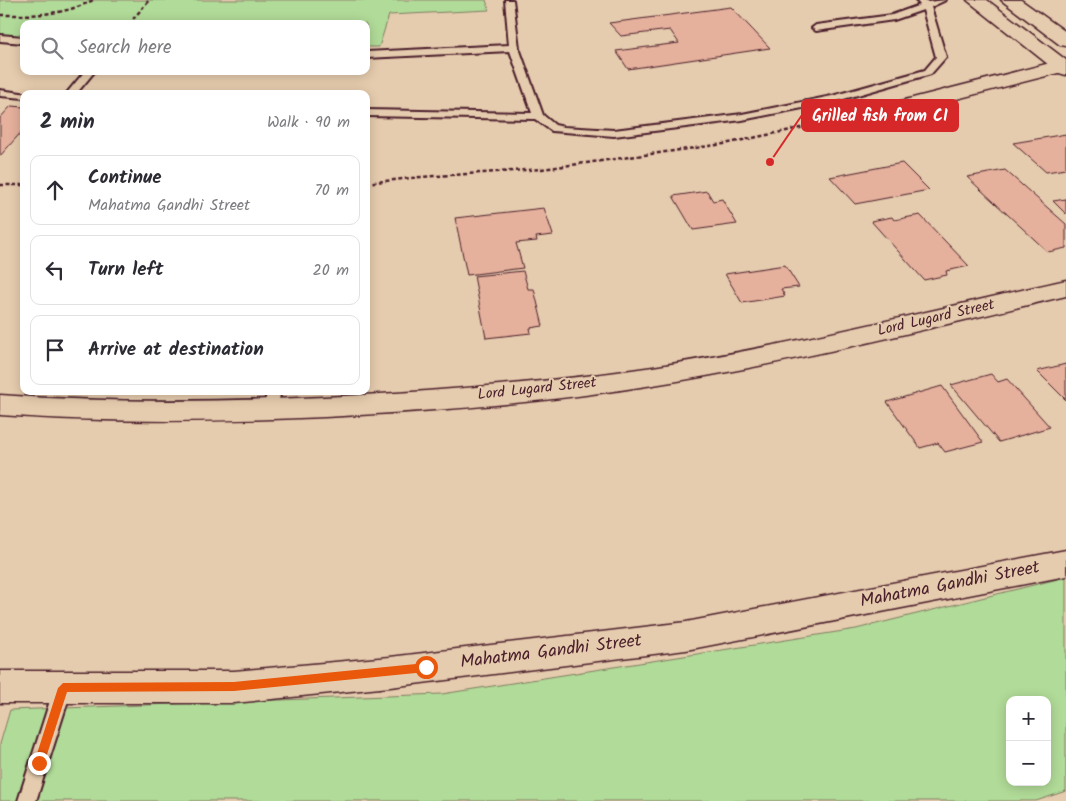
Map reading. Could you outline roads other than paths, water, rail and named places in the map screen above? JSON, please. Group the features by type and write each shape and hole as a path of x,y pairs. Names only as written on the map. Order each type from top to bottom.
{"street":[{"path":"976,0 1064,67"},
{"path":"1010,0 1066,41"},
{"path":"849,118 890,110 1064,67"},
{"name":"Lord Lugard Street","path":"0,405 144,412 272,400 359,405 504,394 653,376 835,341 1066,288"},
{"name":"Mahatma Gandhi Street","path":"0,687 234,687 390,672 686,636 1066,563"}],"lane":[{"path":"509,0 514,48 538,116 552,128 614,133 742,116 833,99 928,72 941,57 923,3"},
{"path":"816,28 908,14 923,3 942,0"},
{"path":"0,38 20,40"},
{"path":"370,55 514,48"},
{"path":"74,90 87,75"},
{"path":"0,93 20,96"},
{"path":"370,113 538,116"},
{"path":"27,801 63,688"}],"place":[{"name":"Grilled fish from CI","path":"770,162"}]}
